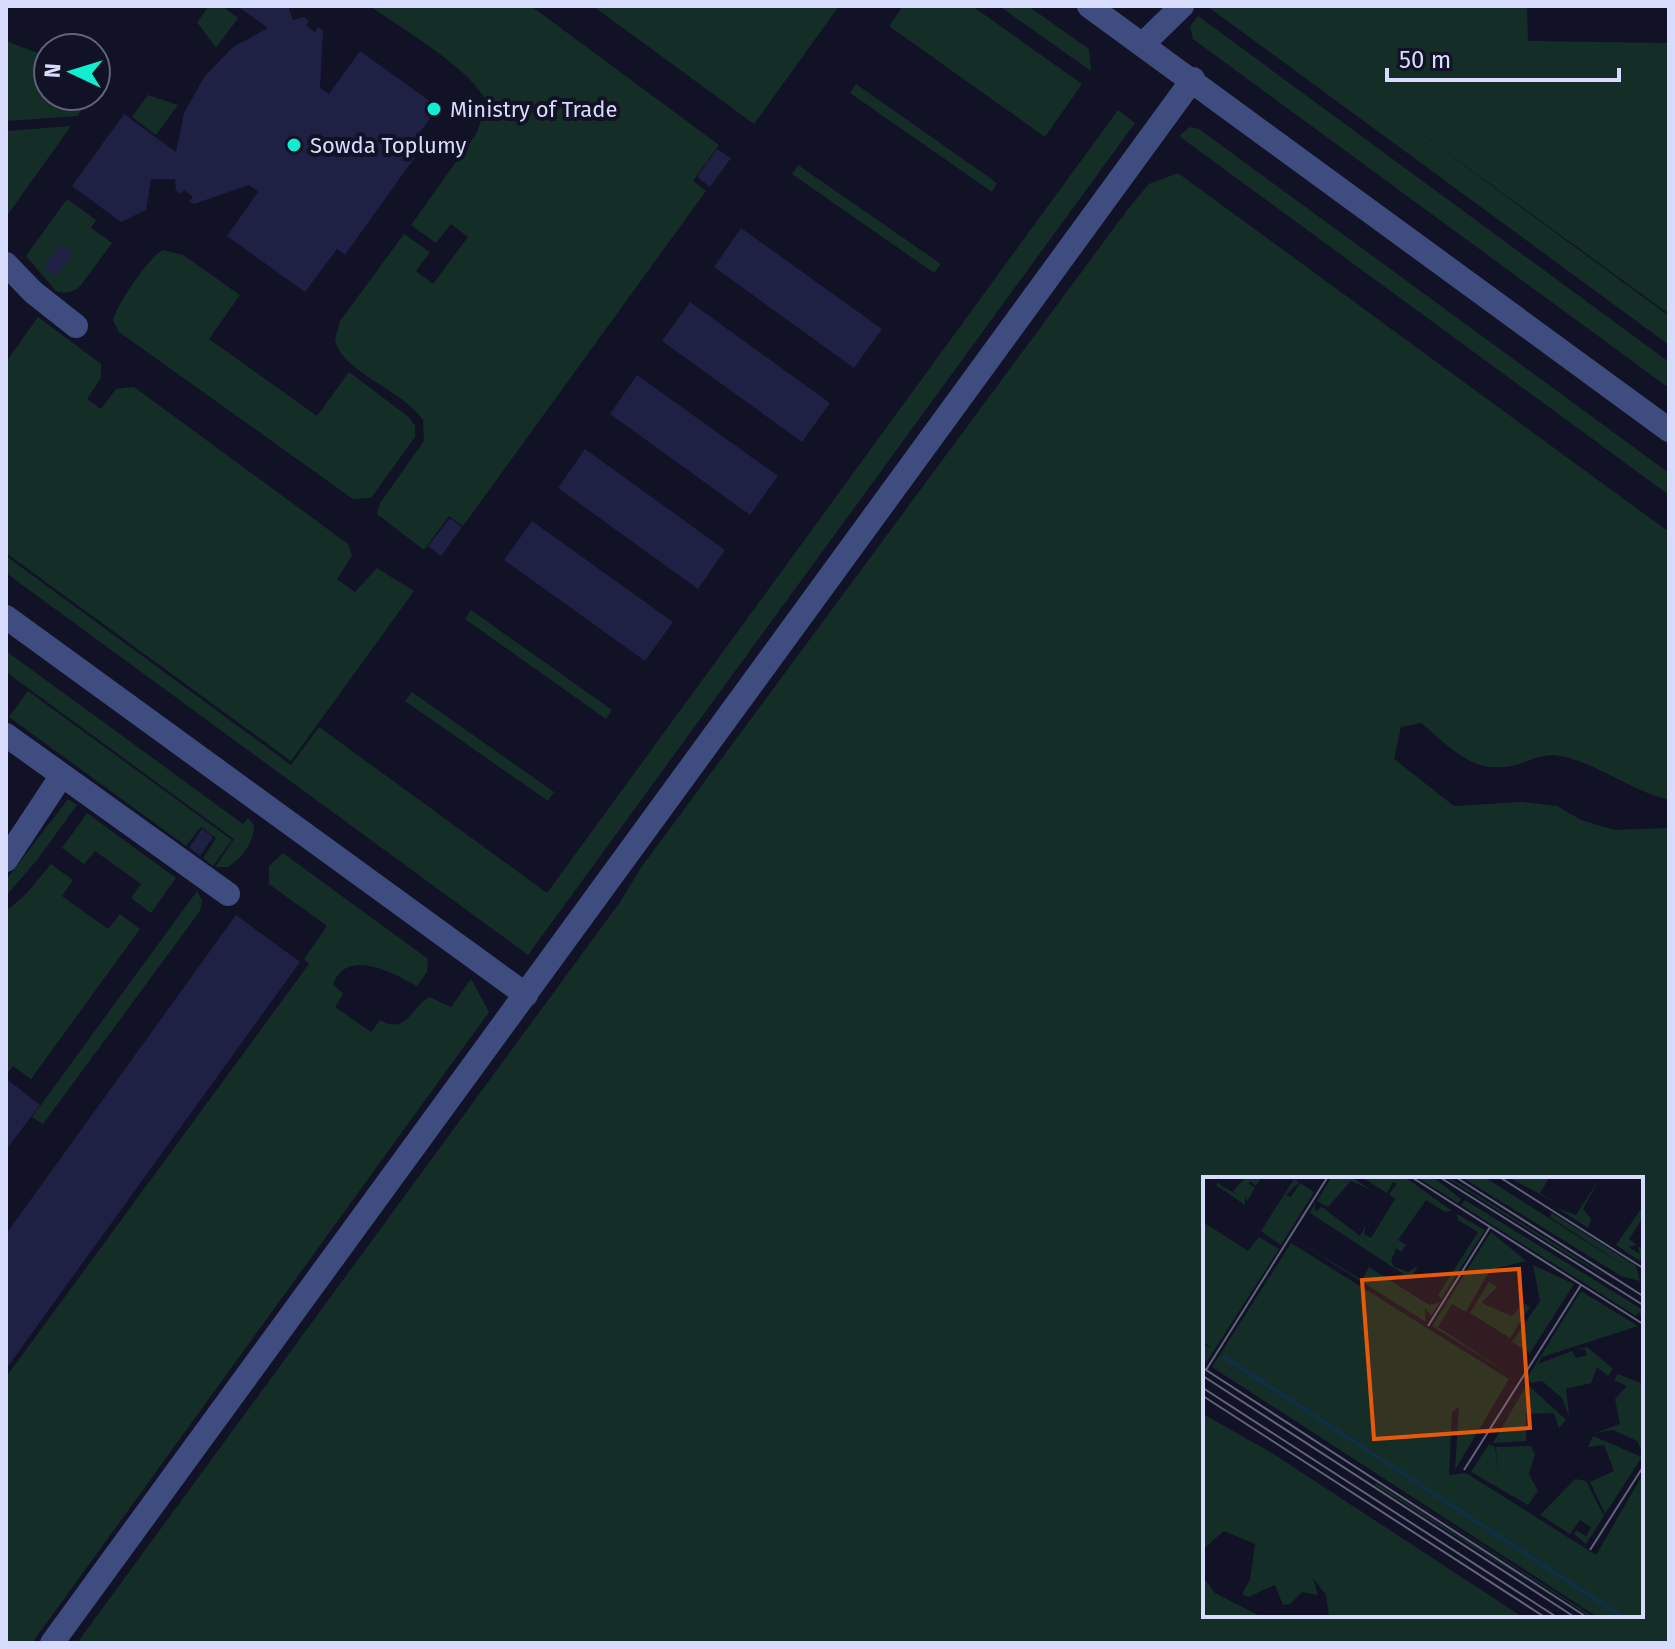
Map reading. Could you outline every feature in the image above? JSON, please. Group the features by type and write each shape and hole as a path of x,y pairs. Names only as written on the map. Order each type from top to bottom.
{"street":[{"path":"1089,6 1193,79 1669,430"},
{"path":"1143,44 1182,6"},
{"path":"52,1643 1193,79"},
{"path":"6,264 33,292 76,326"},
{"path":"6,617 526,995"},
{"path":"6,735 228,894"},
{"path":"6,860 62,775"}],"green space":[{"path":"209,6 222,6 238,18 216,48 197,22"},
{"path":"370,6 531,6 719,145 693,181 706,191 463,526 449,516 424,550 377,514 380,503 424,441 423,420 402,399 348,361 339,351 335,339 340,321 404,234 430,252 416,271 433,284 468,237 451,224 436,243 411,225 476,134 487,105 481,92 454,65"},
{"path":"593,6 839,6 754,124"},
{"path":"903,6 972,6 1082,84 1045,137 889,26"},
{"path":"999,6 1028,6 1089,49 1091,71"},
{"path":"1207,6 1527,6 1528,41 1669,43 1669,314 1394,114 1669,316 1669,345"},
{"path":"1198,16 1669,362 1669,388 1193,39 1190,26"},
{"path":"6,41 32,51 32,112 80,112 78,116 6,121"},
{"path":"856,84 997,183 992,192 850,93"},
{"path":"148,95 178,105 156,135 132,117"},
{"path":"1118,110 1135,123 528,955 6,573 6,556 291,765 319,727 547,893"},
{"path":"71,126 6,217 6,131"},
{"path":"1190,127 1199,129 1669,473 1669,495 1179,136"},
{"path":"798,165 941,264 934,273 792,174"},
{"path":"1178,173 1669,532 1669,800 1566,757 1550,755 1512,766 1484,766 1461,756 1421,723 1401,727 1394,759 1454,806 1521,802 1557,806 1581,820 1614,830 1669,828 1669,1643 77,1643 620,902 640,869 1149,184"},
{"path":"67,199 96,220 91,228 112,243 81,285 67,293 56,291 26,256"},
{"path":"163,250 183,255 240,295 209,339 317,416 349,372 410,418 415,426 415,437 371,498 353,499 119,332 113,320 121,304 142,271"},
{"path":"38,317 101,364 101,378 87,399 101,409 116,389 134,387 348,544 352,556 337,579 355,592 377,568 414,591 291,761 6,553 6,362"},
{"path":"471,610 612,710 606,719 465,619"},
{"path":"6,651 243,824 248,818 254,825 253,832 242,855 228,867 215,867 234,839 6,672"},
{"path":"28,691 232,840 213,866 203,858 216,838 201,827 186,846 9,717"},
{"path":"412,692 554,792 548,801 405,701"},
{"path":"68,799 77,805 6,896 6,880"},
{"path":"87,813 176,878 151,913 131,898 141,884 95,851 84,864 62,848"},
{"path":"283,853 428,959 427,972 417,986 371,966 349,967 340,973 333,984 343,994 335,1007 371,1032 380,1020 396,1024 407,1019 429,997 451,1007 471,979 489,1012 32,1643 6,1643 6,1377 309,964 304,959 327,926 269,884 269,866"},
{"path":"51,864 73,880 62,896 108,929 120,914 140,929 31,1079 13,1066 6,1075 6,911 25,895"},
{"path":"197,891 202,900 200,911 43,1124 32,1117"}],"building":[{"name":"Sowda Toplumy","path":"237,6 288,6 293,20 305,17 309,21 306,25 315,32 318,27 323,30 320,88 329,94 360,51 438,107 407,151 415,157 345,255 337,249 305,292 227,236 258,192 249,185 194,204 189,201 193,197 184,190 181,194 176,191 175,179 151,179 146,210 121,222 72,186 124,114 176,152 184,113 204,77 233,47 268,28"},
{"path":"717,149 731,158 710,187 697,177"},
{"path":"741,228 882,329 854,368 714,267"},
{"path":"61,244 73,253 56,276 44,267"},
{"path":"690,302 830,403 802,442 662,341"},
{"path":"637,375 778,476 750,515 610,414"},
{"path":"585,449 725,550 698,589 558,488"},
{"path":"450,518 462,527 441,556 428,546"},
{"path":"532,521 673,622 645,661 504,560"},
{"path":"202,829 213,837 200,856 189,848"},
{"path":"236,915 300,962 6,1369 6,1234"},
{"path":"8,1080 40,1105 6,1150 6,1083"}],"place":[{"name":"Ministry of Trade","path":"434,109"},
{"name":"Sowda Toplumy","path":"294,145"}]}
